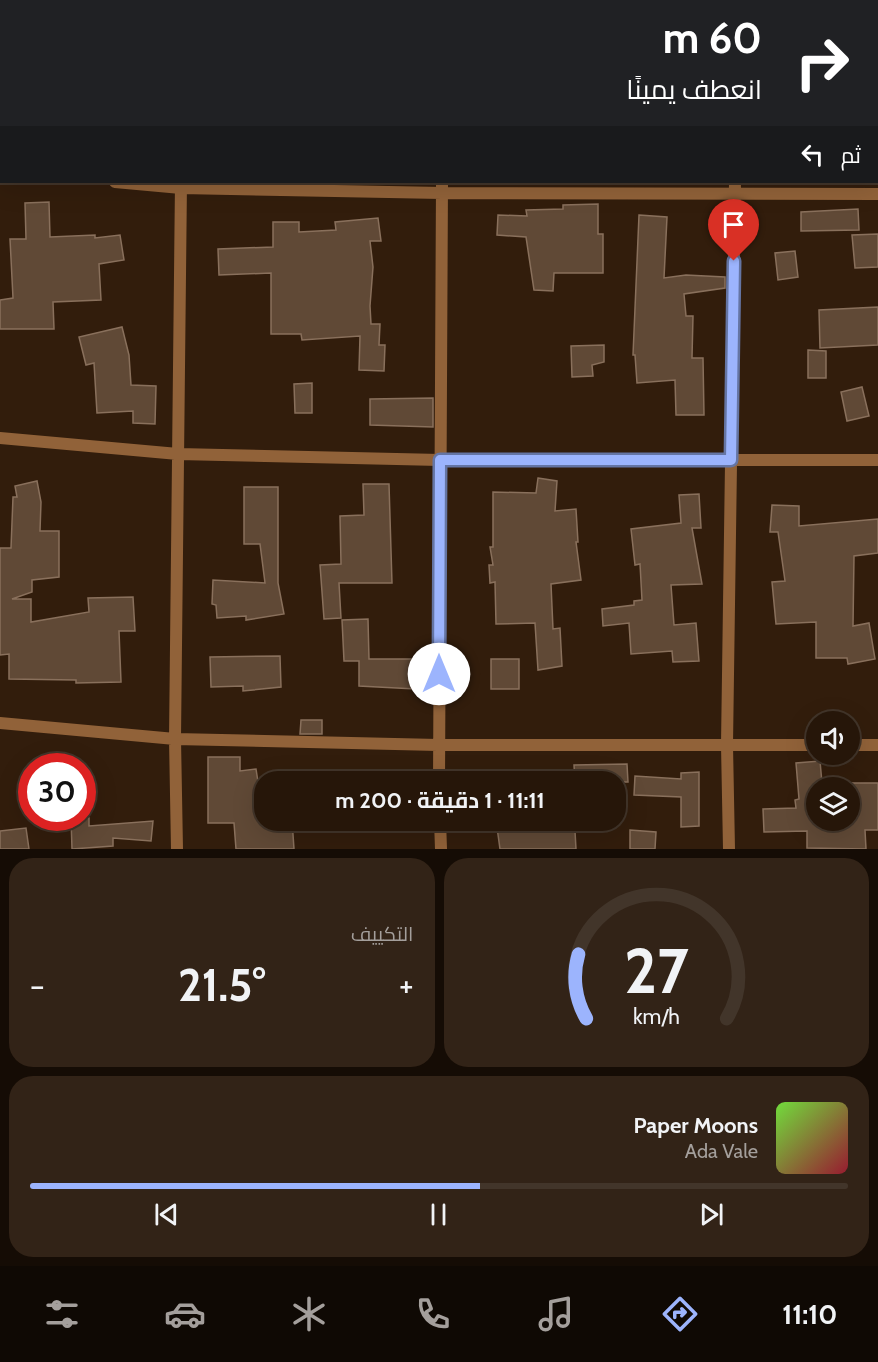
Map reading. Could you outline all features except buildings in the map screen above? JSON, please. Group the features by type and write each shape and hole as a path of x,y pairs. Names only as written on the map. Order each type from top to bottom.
{"street":[{"path":"148,183 734,188 878,194"},
{"path":"177,849 181,184"},
{"path":"439,771 442,187"},
{"path":"729,849 734,188"},
{"path":"0,438 178,454 440,460 878,460"},
{"path":"0,723 176,739 438,745 806,745"},
{"path":"860,745 878,745"},
{"path":"440,831 441,849"}],"route":[{"path":"439,674 440,460 731,460 734,261"}]}
